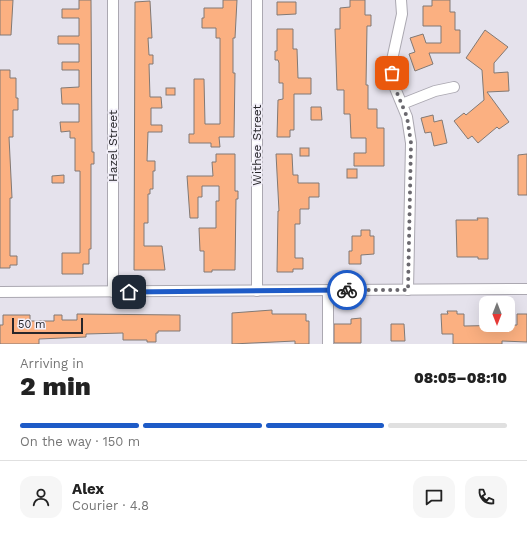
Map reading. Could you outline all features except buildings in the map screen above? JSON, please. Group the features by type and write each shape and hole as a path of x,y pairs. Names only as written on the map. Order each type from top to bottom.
{"street":[{"name":"Hazel Street","path":"113,0 113,292"},
{"name":"Withee Street","path":"257,0 257,291"},
{"path":"402,0 402,14 392,60 395,88 407,117 411,143 408,290"},
{"path":"402,104 435,91 454,87"},
{"path":"0,292 527,289"},
{"path":"328,290 328,344"}],"way so far":[{"path":"347,290 408,290 411,143 407,117 395,88 392,73"}],"route":[{"path":"129,292 347,290"}]}
